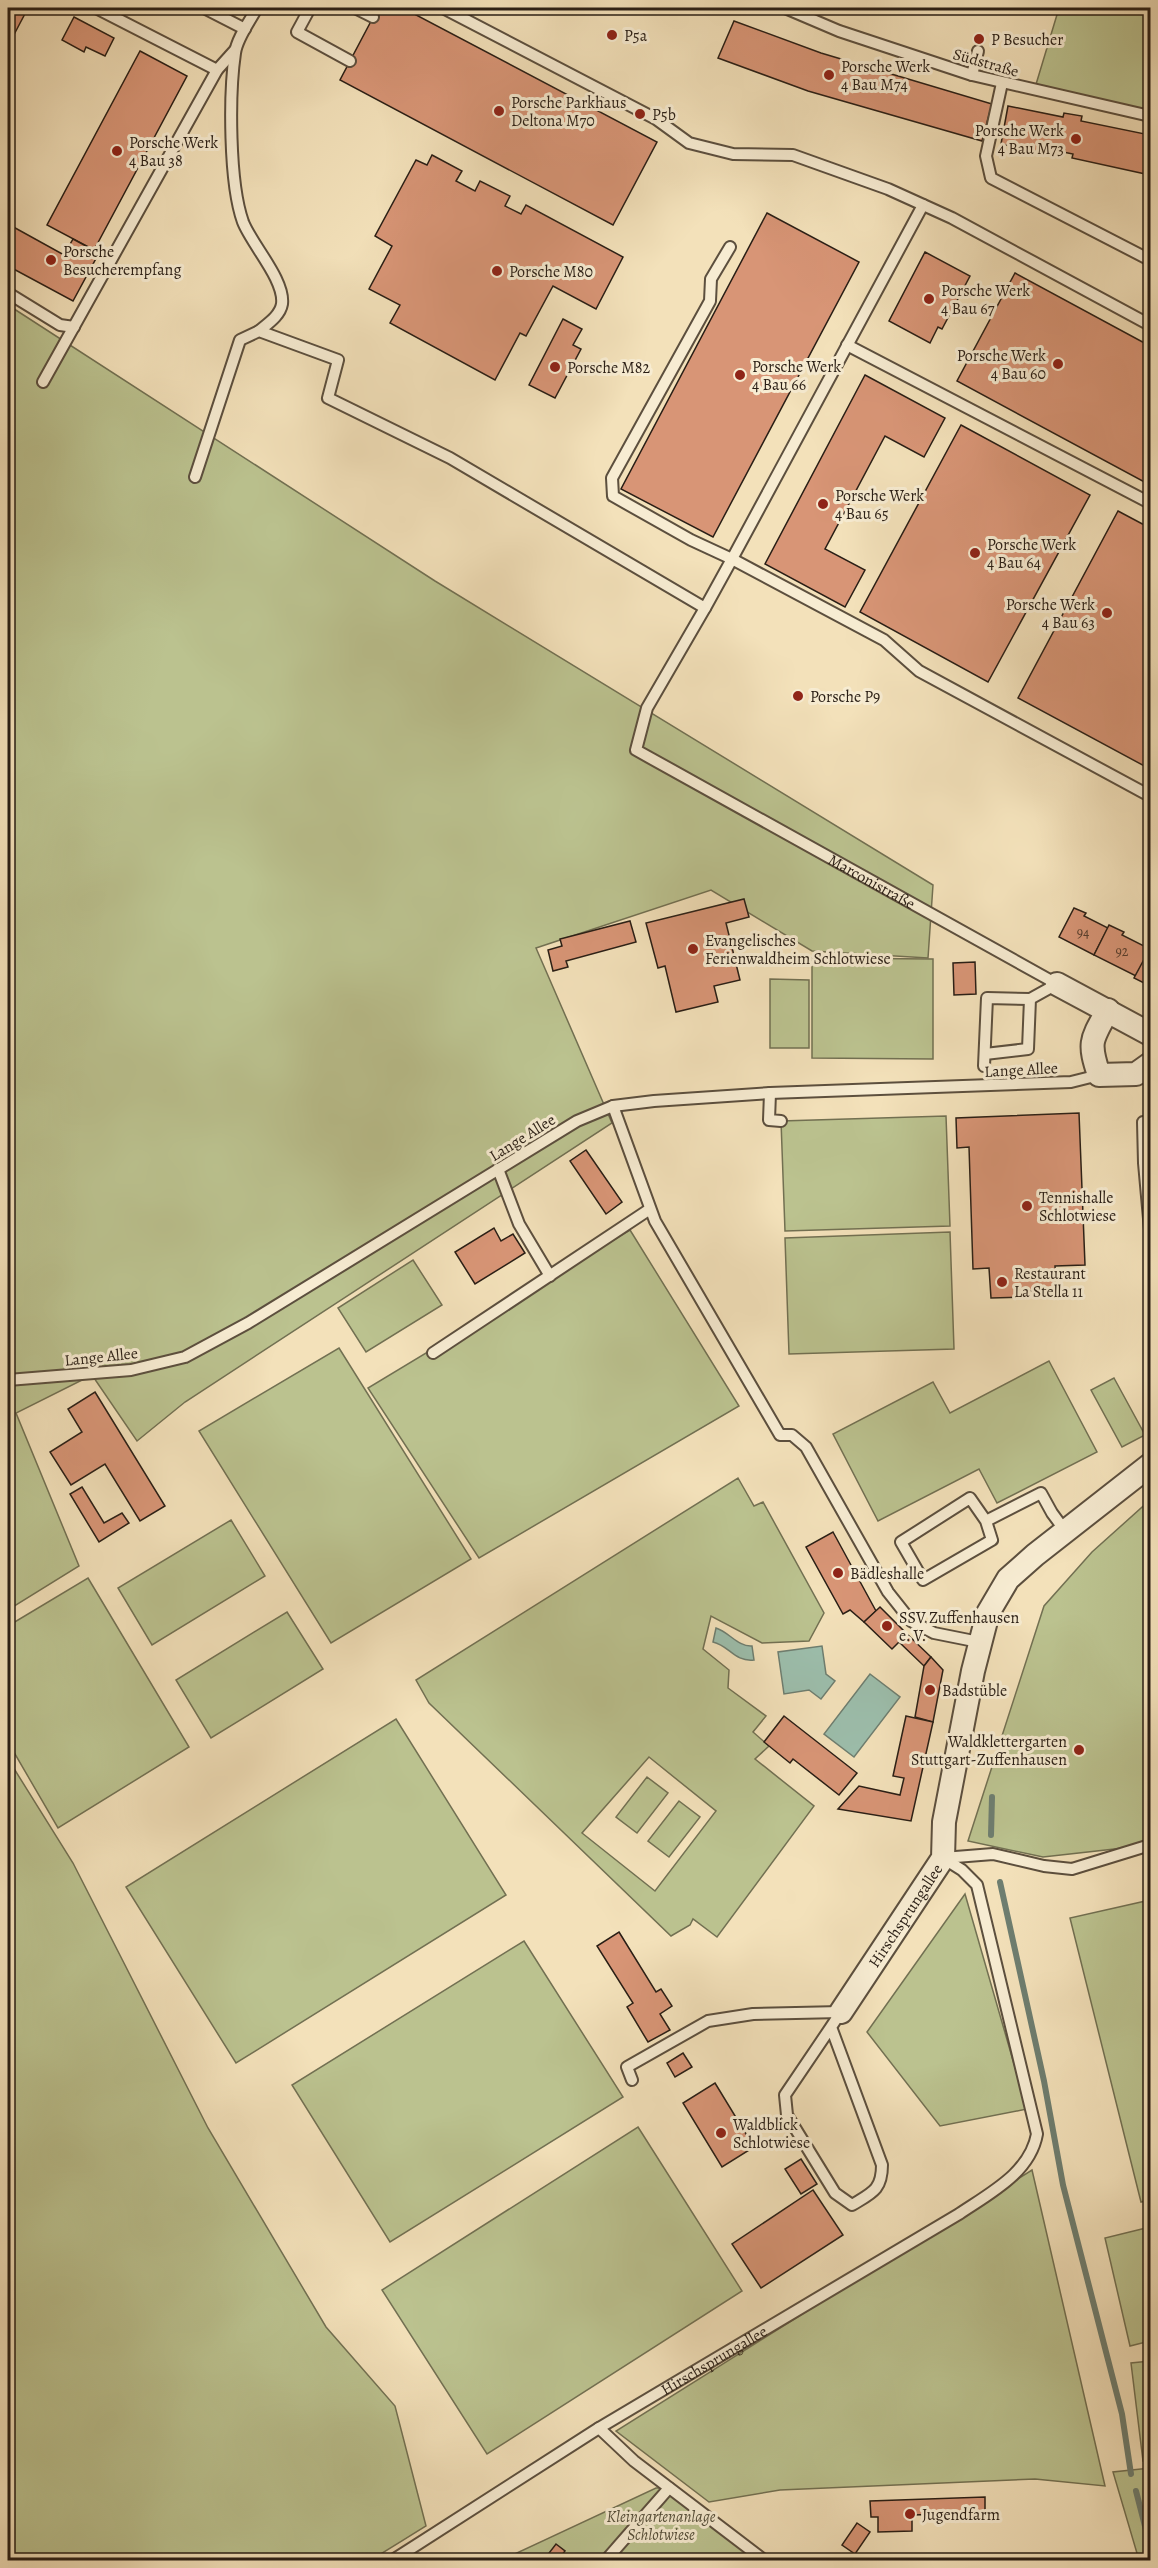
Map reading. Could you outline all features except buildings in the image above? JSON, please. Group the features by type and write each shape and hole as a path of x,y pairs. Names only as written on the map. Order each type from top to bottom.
{"street":[{"name":"Marconistraße","path":"1057,984 1150,1034"},
{"path":"1108,1010 1095,1033 1091,1051 1099,1075 1136,1074 1150,1064"},
{"name":"Hirschsprungallee","path":"836,2019 943,1858 944,1822 979,1642 988,1613 1008,1579 1150,1465"}],"lane":[{"path":"96,8 217,70"},
{"path":"204,8 245,29"},
{"path":"43,382 217,70 235,50 257,8"},
{"path":"310,8 297,32 350,61"},
{"path":"356,8 373,17"},
{"path":"443,8 656,119 689,143 733,154 793,155 888,189 923,205 1150,326"},
{"name":"Südstraße","path":"785,8 839,31 972,75 1150,116"},
{"path":"195,477 240,340 259,331 273,320 282,305 279,286 243,222 231,135 235,50"},
{"path":"972,75 978,51"},
{"path":"1002,83 986,156 991,178 1150,260"},
{"path":"259,331 338,360 328,398 450,458 705,608 923,205"},
{"path":"730,247 711,279 710,301 612,478 613,496 691,540 732,559 884,640 919,671 1150,796"},
{"path":"8,293 60,325 74,327"},
{"path":"847,345 1150,503"},
{"name":"Marconistraße","path":"705,608 647,708 636,750 1057,984"},
{"path":"984,1066 987,998 1030,999 1057,984"},
{"path":"985,1054 1028,1049 1030,999"},
{"name":"Lange Allee","path":"8,1380 131,1370 186,1357 248,1323 577,1121 613,1106 770,1093 1060,1082 1099,1075"},
{"path":"770,1093 769,1120 781,1121"},
{"path":"613,1106 650,1209 780,1435 792,1435 806,1447 888,1592 911,1621 934,1633 979,1642"},
{"path":"1143,1122 1150,1230"},
{"path":"498,1169 519,1224 550,1276"},
{"path":"433,1353 650,1209"},
{"path":"986,1521 1041,1493 1066,1532"},
{"path":"970,1498 986,1521 992,1540 923,1580 902,1542 970,1498"},
{"path":"943,1858 993,1854 1044,1866 1072,1869 1150,1845"},
{"name":"Hirschsprungallee","path":"398,2559 599,2428 959,2214 1005,2183 1031,2155 1037,2134 977,1885 962,1870 943,1858"},
{"path":"632,2080 627,2067 708,2021 753,2014 836,2019"},
{"path":"836,2019 882,2164 882,2179 874,2192 852,2205 835,2193 787,2115 785,2095 836,2019"},
{"path":"599,2428 634,2461 764,2560"},
{"path":"606,2560 669,2488"}],"green space":[{"path":"1059,8 1150,8 1150,116 1034,91"},
{"path":"8,305 435,581 933,885 928,958 812,951 711,890 536,948 612,1123 185,1402 137,1441 92,1375 16,1413 79,1566 8,1610"},
{"path":"812,958 933,959 933,1059 812,1058"},
{"path":"770,979 809,980 809,1048 770,1048"},
{"path":"946,1116 950,1226 785,1231 781,1121"},
{"path":"630,1230 739,1406 479,1558 368,1388"},
{"path":"950,1232 954,1349 789,1354 785,1238"},
{"path":"413,1260 442,1305 366,1352 338,1308"},
{"path":"339,1348 471,1559 331,1643 199,1431"},
{"path":"1049,1361 1097,1452 997,1503 979,1469 878,1521 833,1434 933,1382 950,1413"},
{"path":"1114,1378 1145,1435 1122,1447 1091,1390"},
{"path":"738,1478 754,1506 763,1502 824,1613 809,1641 762,1643 711,1616 703,1649 729,1670 728,1688 766,1716 753,1732 769,1746 755,1759 814,1806 717,1937 693,1919 690,1925 671,1936 429,1703 416,1680","holes":["649,1757 716,1811 655,1891 582,1833"]},
{"name":"Waldklettergarten Stuttgart-Zuffenhausen","path":"1150,1500 1150,1845 1043,1857 968,1841 1044,1606 1092,1552"},
{"path":"231,1520 265,1576 152,1645 118,1588"},
{"path":"88,1578 189,1747 58,1828 8,1742 8,1626"},
{"path":"287,1612 323,1669 211,1738 176,1680"},
{"path":"396,1719 506,1895 236,2063 126,1887"},
{"path":"8,1759 73,1863 208,2128 326,2327 395,2406 426,2526 371,2560 8,2560"},
{"path":"647,1777 668,1793 637,1833 616,1817"},
{"path":"679,1801 700,1817 669,1857 648,1841"},
{"path":"965,1894 1027,2109 940,2126 867,2032"},
{"path":"1150,1900 1150,2200 1141,2202 1070,1918"},
{"path":"524,1941 623,2097 390,2242 292,2085"},
{"path":"638,2127 742,2291 487,2454 382,2290"},
{"path":"1032,2170 1105,2486 1035,2479 780,2490 709,2502 616,2431"},
{"path":"1150,2227 1150,2341 1130,2346 1105,2238"},
{"path":"1150,2361 1150,2461 1143,2461 1131,2363"},
{"path":"1150,2468 1150,2560 1139,2560 1113,2472"},
{"name":"Kleingartenanlage Schlotwiese","path":"656,2488 669,2488 764,2560 502,2560"}],"shaded area":[{"path":"716,1628 742,1644 752,1646 754,1660 742,1659 713,1642"},
{"path":"822,1646 826,1674 835,1681 821,1699 809,1690 784,1694 778,1652"},
{"path":"870,1674 900,1697 854,1757 824,1734"}],"waterway":[{"path":"991,1835 992,1797"},
{"path":"1000,1882 1044,2081 1063,2185 1122,2414 1131,2474"},
{"path":"1136,2491 1147,2534"}],"place":[{"name":"P5a","path":"612,35"},
{"name":"P Besucher","path":"979,39"},
{"name":"Porsche Werk 4 Bau M74","path":"829,75"},
{"name":"Porsche Parkhaus Deltona M70","path":"499,111"},
{"name":"P5b","path":"640,114"},
{"name":"Porsche Werk 4 Bau M73","path":"1076,139"},
{"name":"Porsche Werk 4 Bau 38","path":"117,151"},
{"name":"Porsche Besucherempfang","path":"51,260"},
{"name":"Porsche M80","path":"497,271"},
{"name":"Porsche Werk 4 Bau 67","path":"929,299"},
{"name":"Porsche Werk 4 Bau 60","path":"1058,364"},
{"name":"Porsche M82","path":"555,367"},
{"name":"Porsche Werk 4 Bau 66","path":"740,375"},
{"name":"Porsche Werk 4 Bau 65","path":"823,504"},
{"name":"Porsche Werk 4 Bau 64","path":"975,553"},
{"name":"Porsche Werk 4 Bau 63","path":"1107,613"},
{"name":"Porsche P9","path":"798,696"},
{"name":"Evangelisches Ferienwaldheim Schlotwiese","path":"693,949"},
{"name":"Tennishalle Schlotwiese","path":"1027,1206"},
{"name":"Restaurant La Stella 11","path":"1002,1282"},
{"name":"Bädleshalle","path":"838,1573"},
{"name":"SSV Zuffenhausen e. V.","path":"887,1626"},
{"name":"Badstüble","path":"930,1690"},
{"name":"Waldklettergarten Stuttgart-Zuffenhausen","path":"1079,1750"},
{"name":"Waldblick Schlotwiese","path":"721,2133"},
{"name":"Jugendfarm","path":"910,2514"}]}
